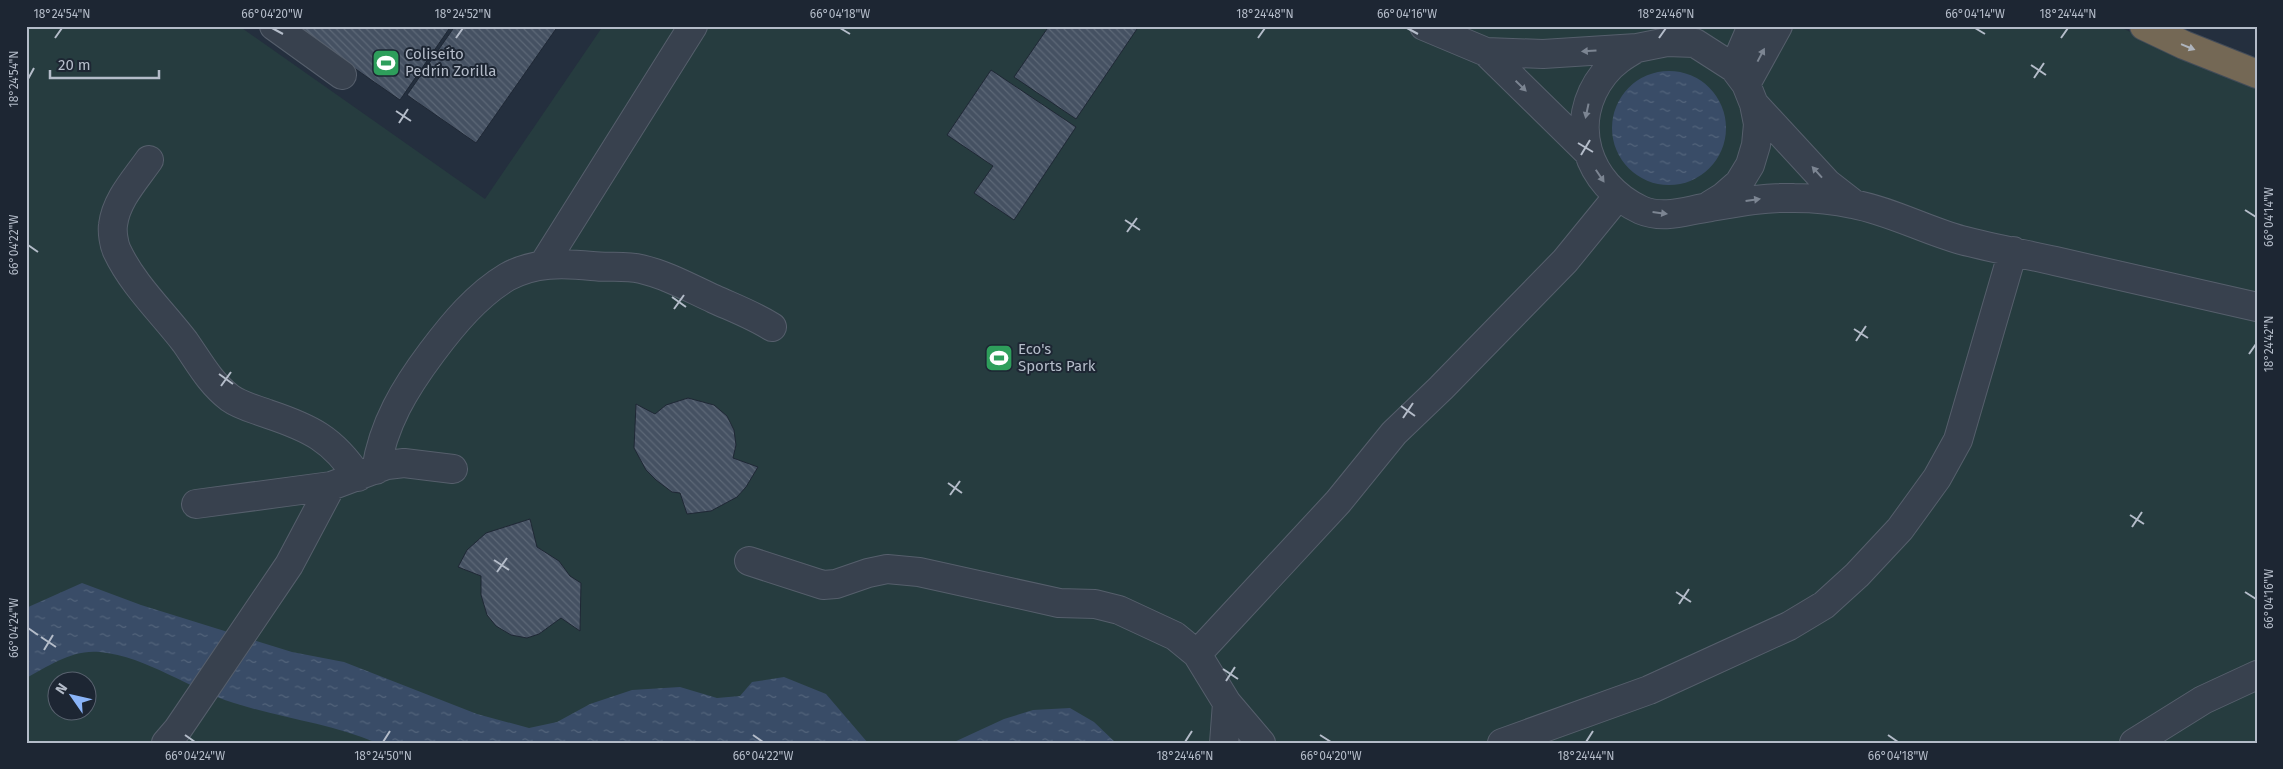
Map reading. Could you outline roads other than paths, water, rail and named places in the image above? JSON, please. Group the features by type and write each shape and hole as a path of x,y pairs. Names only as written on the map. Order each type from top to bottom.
{"highway":[{"path":"2144,26 2184,45 2257,74"}],"lane":[{"path":"274,26 342,74"},
{"path":"543,265 693,26"},
{"path":"1424,26 1486,52 1543,54 1637,48 1689,34 1745,85 1827,184 1854,204"},
{"path":"1705,208 1723,197 1739,182 1750,165 1756,145 1758,124 1745,85 1752,26"},
{"path":"1745,85 1778,26"},
{"path":"1637,48 1619,59 1604,73 1593,91 1586,111 1584,132 1588,152 1596,172 1608,188 1644,211 1664,214 1685,214 1705,208 1759,199 1796,198 1854,204 1960,240 2257,307"},
{"path":"1486,52 1588,152"},
{"path":"149,160 119,202 113,226 116,250 134,280 185,343 211,381 230,398 245,406 306,427 327,440 346,458 367,473"},
{"path":"1197,654 1338,502 1394,433 1441,388 1565,261 1618,196"},
{"path":"1502,743 1648,690 1789,626 1824,605 1857,575 1900,529 1937,478 1958,440 2013,251"},
{"path":"367,473 380,448 395,409 412,378 442,338 471,307 501,282 523,271 543,265 564,264 639,268 663,276 751,314 772,327"},
{"path":"196,504 331,486 387,465 404,463 453,469"},
{"path":"172,736 301,546 331,486"},
{"path":"749,561 823,585 836,584 868,573 887,569 919,572 1059,603 1096,604 1119,610 1175,636 1197,654 1228,703 1261,743"},
{"path":"2134,743 2203,700 2257,675"},
{"path":"1224,743 1228,703"}],"water":[{"path":"1669,71 1691,75 1710,87 1722,106 1726,128 1722,150 1710,169 1691,181 1669,185 1647,181 1628,169 1616,150 1612,128 1616,106 1628,87 1647,75"},
{"path":"82,583 141,605 292,652 344,662 477,714 529,728 557,722 590,704 632,690 680,687 717,698 740,696 752,682 784,677 826,694 868,743 377,743 360,736 234,703 152,667 118,655 100,652 80,653 61,659 26,678 26,608"},
{"path":"1070,708 1094,722 1116,743 952,743 1004,719 1033,710"}],"place":[{"name":"Coliseíto Pedrín Zorilla","path":"386,63"},
{"name":"Eco's Sports Park","path":"999,358"}]}
